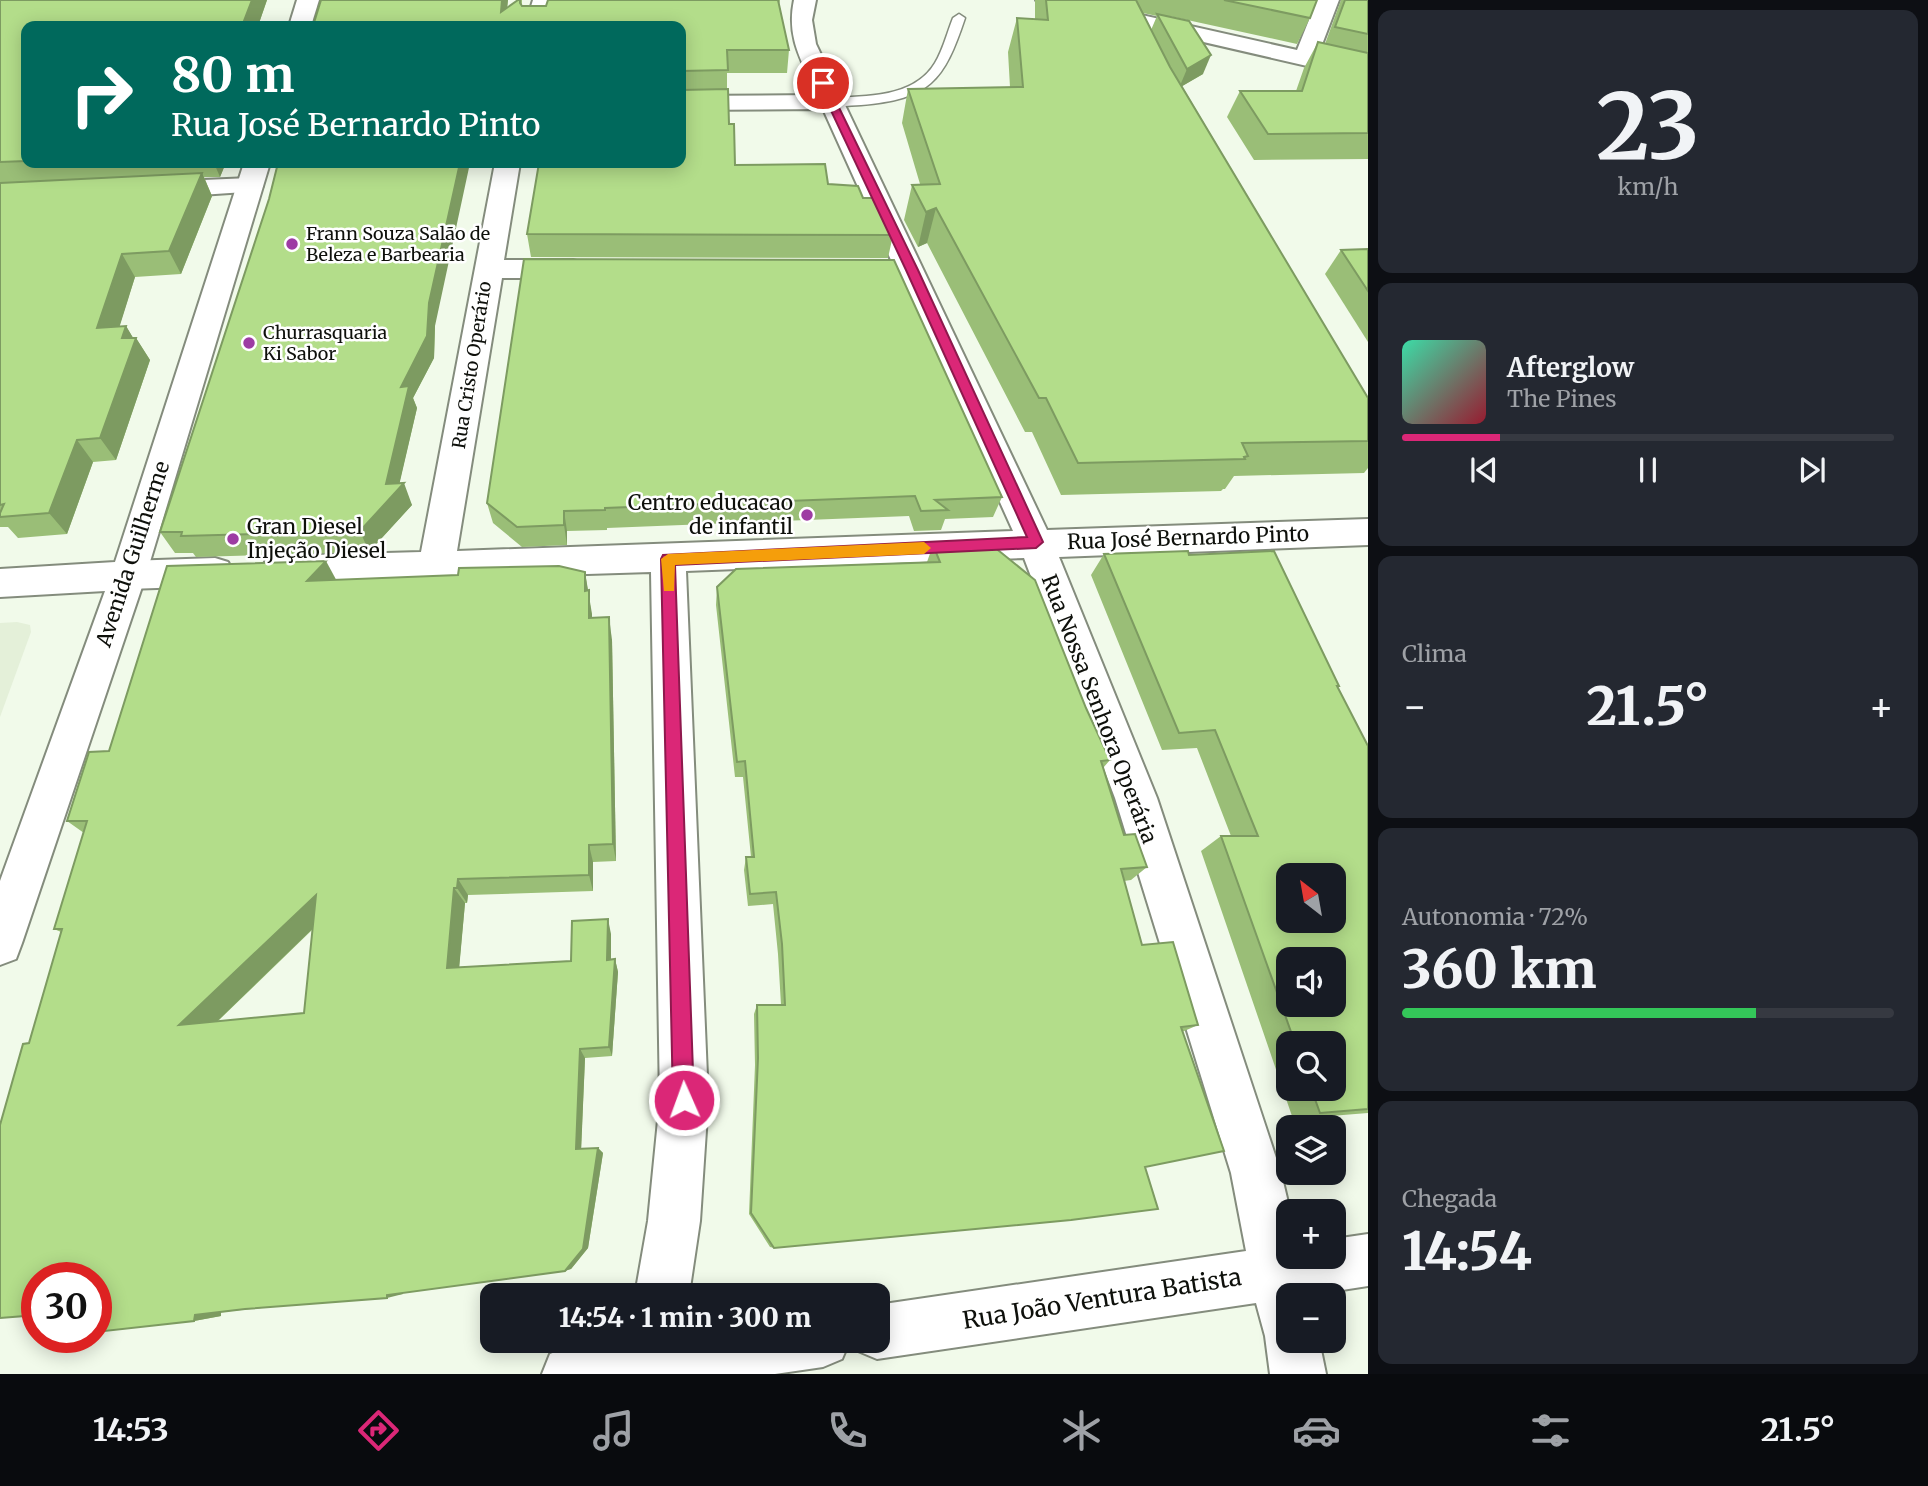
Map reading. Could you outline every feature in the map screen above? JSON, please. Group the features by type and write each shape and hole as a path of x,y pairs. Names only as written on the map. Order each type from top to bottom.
{"street":[{"path":"302,21 308,0"},
{"path":"538,21 544,0"},
{"name":"Rua Nossa Senhora Operária","path":"804,0 801,20 806,44 899,270 1036,542 1136,797 1256,1173 1278,1283"},
{"path":"1047,0 1368,73"},
{"path":"1306,59 1328,0"},
{"path":"1131,19 1143,49"},
{"path":"686,103 831,102"},
{"name":"Rua Cristo Operário","path":"435,566 444,533 505,168"},
{"path":"132,191 254,175"},
{"name":"Avenida Guilherme","path":"0,943 128,575 254,175"},
{"path":"488,269 597,269"},
{"name":"Rua José Bernardo Pinto","path":"0,583 128,575 668,559 1036,542 1368,532"},
{"path":"664,1283 674,1221 684,1100 668,559"},
{"name":"Rua João Ventura Batista","path":"890,1330 1368,1260"},
{"path":"570,1374 710,1353"},
{"path":"1294,1353 1298,1374"}],"lane":[{"path":"831,102 889,96 913,90 930,80 940,68 959,18"}],"shaded area":[{"path":"17,622 30,625 31,632 0,717 0,623"}],"building":[{"path":"0,0 252,0 244,21 21,21 21,161 0,162"},
{"path":"321,0 502,0 501,12 518,0 522,6 546,6 548,0 778,0 789,50 727,50 728,70 686,71 686,21 315,21"},
{"path":"1046,0 1136,0 1170,67 1368,398 1368,441 1242,443 1248,456 1244,457 1245,459 1078,463 1046,398 1039,398 936,208 926,212 912,185 940,184 908,89 1023,87 1017,18 1048,20"},
{"path":"1224,0 1317,0 1310,18"},
{"path":"1345,0 1368,0 1368,34 1335,27"},
{"path":"1157,14 1189,21 1211,55 1187,69"},
{"path":"1318,42 1368,53 1368,133 1268,134 1240,91 1302,91"},
{"path":"728,89 729,124 734,124 735,165 825,164 828,184 858,186 863,198 875,198 893,235 527,234 538,168 686,168 686,90"},
{"path":"277,168 459,168 429,303 427,336 401,387 409,386 386,484 404,483 360,531 181,536 182,532 160,532"},
{"path":"202,173 169,251 122,254 97,328 126,326 122,338 136,338 100,438 77,440 49,513 0,517 4,504 0,505 0,183"},
{"path":"1368,249 1368,291 1341,250"},
{"path":"524,259 894,260 1002,497 935,500 948,510 921,511 915,496 605,508 564,511 564,525 517,527 487,503"},
{"path":"988,542 1035,580 1086,708 1110,760 1101,761 1124,835 1135,834 1147,867 1121,869 1142,945 1173,942 1198,1025 1181,1027 1224,1151 1145,1167 1158,1209 1071,1220 774,1248 751,1213 758,1058 757,1005 785,1005 782,944 776,892 750,894 746,857 754,857 745,761 737,762 717,587 736,569 940,562 933,545"},
{"path":"1188,551 1189,555 1274,551 1368,746 1368,1109 1320,1113 1316,1101 1346,1101 1346,1031 1291,1031 1286,1017 1346,1017 1346,947 1276,947 1276,990 1221,836 1258,836 1215,730 1179,733 1104,554"},
{"path":"326,561 307,581 458,575 459,568 559,566 585,572 585,591 589,590 589,618 609,617 613,844 589,845 589,875 458,879 457,888 454,888 447,968 571,961 572,921 608,919 607,960 615,959 609,1047 580,1049 576,1149 598,1148 583,1249 565,1271 387,1295 387,1298 195,1315 194,1321 112,1330 112,1262 21,1262 21,1316 0,1318 0,1125 23,1044 29,1043 62,929 54,929 87,821 67,821 89,752 109,751 167,566","holes":["316,895 304,1013 179,1025"]}],"slow traffic":[{"path":"669,587 668,559 924,548"}],"place":[{"name":"Frann Souza Salão de Beleza e Barbearia","path":"292,244"},
{"name":"Churrasquaria Ki Sabor","path":"249,343"},
{"name":"Centro educacao de infantil","path":"807,515"},
{"name":"Gran Diesel Injeção Diesel","path":"233,539"}],"route":[{"path":"684,1100 668,559 1036,542 823,83"}]}
